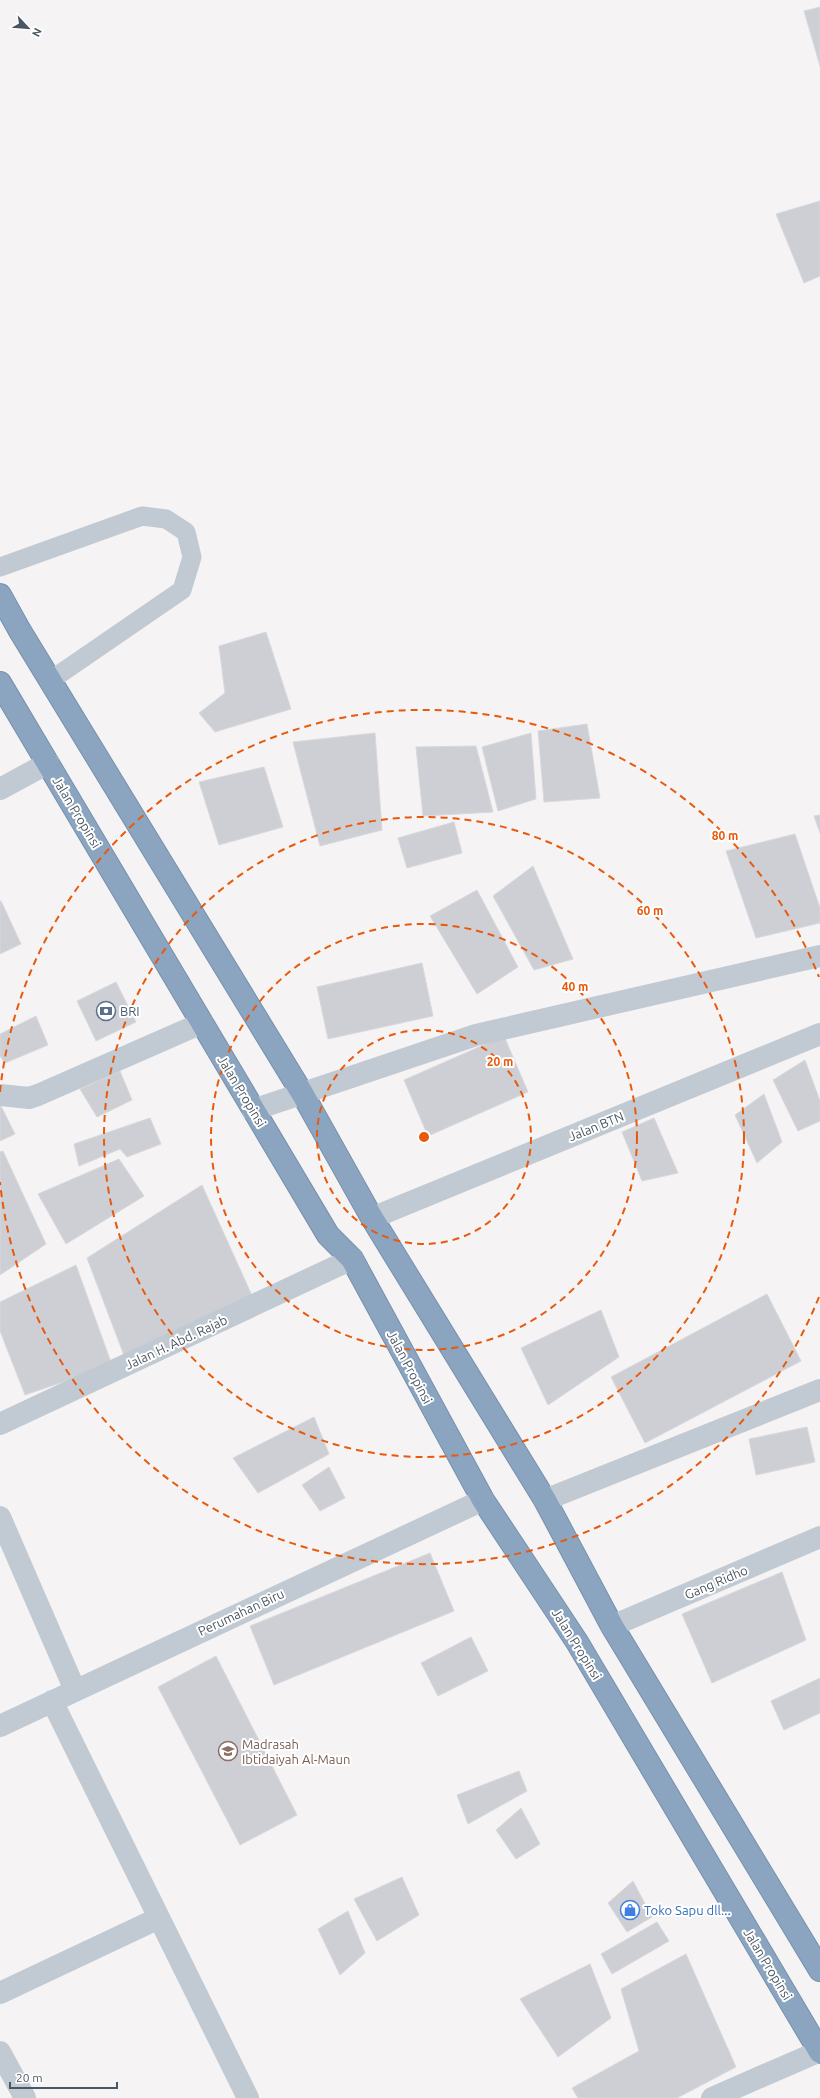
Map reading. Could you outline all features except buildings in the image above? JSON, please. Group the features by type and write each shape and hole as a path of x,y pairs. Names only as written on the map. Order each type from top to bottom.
{"highway":[{"path":"0,595 302,1093 372,1218 545,1500 612,1626 820,1970"},
{"name":"Jalan Propinsi","path":"0,683 328,1235 352,1259 483,1500 577,1642 820,2051"}],"street":[{"path":"0,789 48,763"},
{"path":"253,1110 476,1035 820,956"},
{"path":"0,1095 29,1098 38,1095 202,1023"},
{"name":"Jalan BTN","path":"372,1218 820,1034"},
{"name":"Jalan H. Abd. Rajab","path":"0,1424 352,1259"},
{"path":"545,1500 820,1390"},
{"name":"Perumahan Biru","path":"0,1726 483,1500"},
{"path":"0,1517 75,1690"},
{"name":"Gang Ridho","path":"612,1626 820,1537"},
{"path":"52,1701 248,2098"},
{"path":"0,1993 159,1918"},
{"path":"712,2098 820,2051"},
{"path":"0,2052 25,2098"}],"lane":[{"path":"0,567 142,516 166,519 186,532 192,557 182,590 51,680"}],"place":[{"name":"BRI","path":"106,1011"},
{"name":"Madrasah Ibtidaiyah Al-Maun","path":"228,1751"},
{"name":"Toko Sapu dll...","path":"630,1910"}]}
